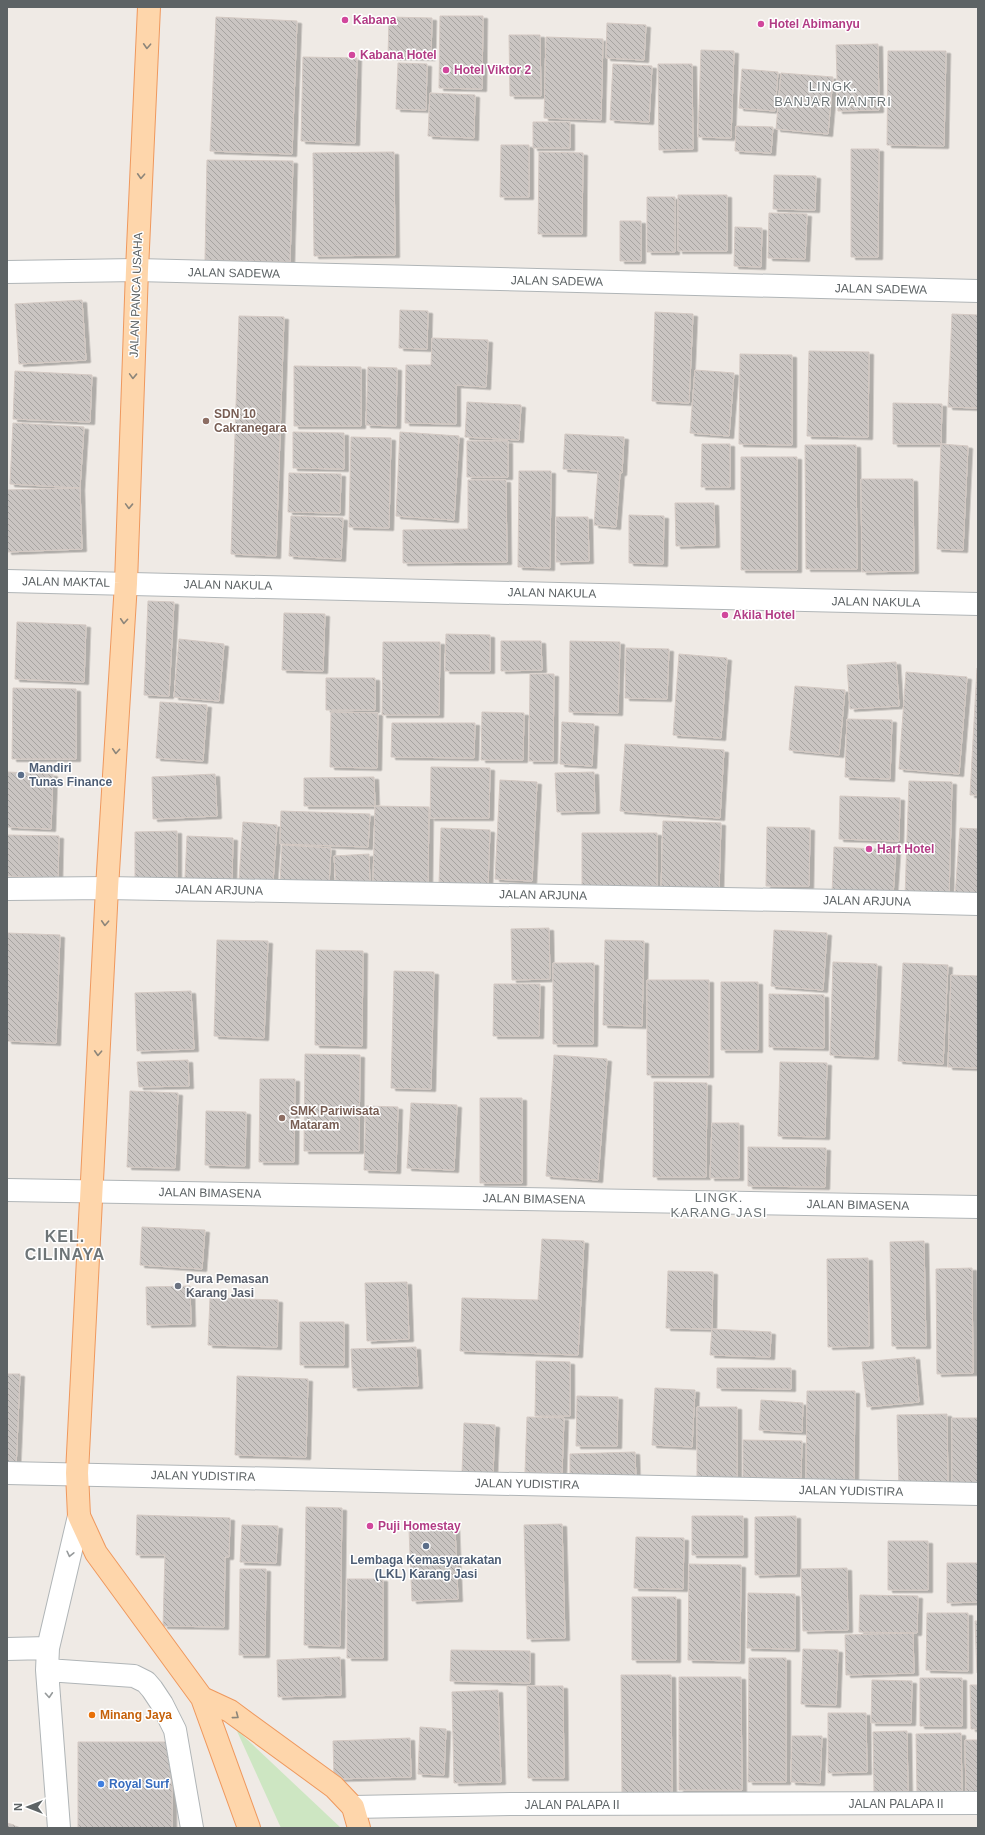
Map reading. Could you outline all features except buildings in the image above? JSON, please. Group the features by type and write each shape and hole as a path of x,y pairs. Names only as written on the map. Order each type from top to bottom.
{"main road":[{"name":"JALAN PANCA USAHA","path":"79,1516 77,1473 107,888 126,582 137,270 149,7"},
{"path":"79,1516 96,1553 202,1698 249,1828"},
{"path":"202,1698 230,1711 334,1787 353,1806 359,1828"}],"street":[{"name":"JALAN SADEWA","path":"7,272 137,270 978,291"},
{"name":"JALAN MAKTAL","path":"7,581 126,582"},
{"name":"JALAN NAKULA","path":"126,582 978,604"},
{"name":"JALAN ARJUNA","path":"7,889 107,888 890,901 978,904"},
{"name":"JALAN BIMASENA","path":"7,1190 978,1207"},
{"name":"JALAN YUDISTIRA","path":"7,1473 77,1473 978,1494"},
{"path":"58,1828 47,1670 48,1648 79,1516"},
{"path":"7,1649 48,1648"},
{"path":"47,1670 134,1676 146,1682 162,1704 175,1730 192,1828"},
{"name":"JALAN PALAPA II","path":"353,1806 978,1803"}],"green space":[{"path":"236,1729 341,1828 281,1828"}],"place":[{"name":"Kabana","path":"345,20"},
{"name":"Hotel Abimanyu","path":"761,24"},
{"name":"Kabana Hotel","path":"352,55"},
{"name":"Hotel Viktor 2","path":"446,70"},
{"name":"SDN 10 Cakranegara","path":"206,421"},
{"name":"Akila Hotel","path":"725,615"},
{"name":"Mandiri Tunas Finance","path":"21,775"},
{"name":"Hart Hotel","path":"869,849"},
{"name":"SMK Pariwisata Mataram","path":"282,1118"},
{"name":"Pura Pemasan Karang Jasi","path":"178,1286"},
{"name":"Puji Homestay","path":"370,1526"},
{"name":"Lembaga Kemasyarakatan (LKL) Karang Jasi","path":"426,1546"},
{"name":"Minang Jaya","path":"92,1715"},
{"name":"Royal Surf","path":"101,1784"}],"district":[{"name":"LINGK. BANJAR MANTRI","path":"833,94"},
{"name":"LINGK. KARANG JASI","path":"719,1204"},
{"name":"KEL. CILINAYA","path":"65,1245"}]}
